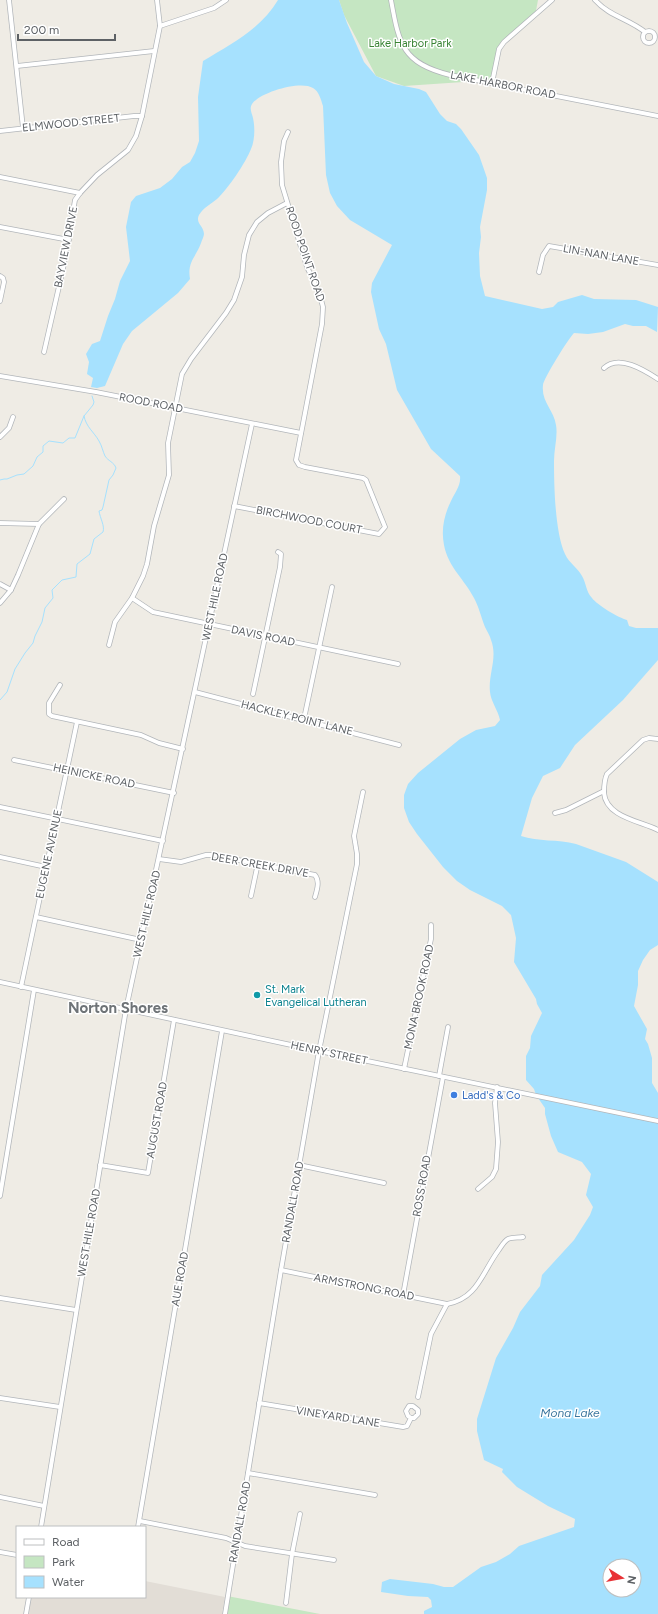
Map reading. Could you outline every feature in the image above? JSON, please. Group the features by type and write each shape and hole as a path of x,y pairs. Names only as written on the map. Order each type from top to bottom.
{"street":[{"path":"9,0 23,128"},
{"name":"BAYVIEW DRIVE","path":"44,352 69,240 75,200 98,175 128,150 136,136 142,116 160,26 157,0"},
{"path":"160,26 214,8 226,0"},
{"name":"LAKE HARBOR ROAD","path":"391,0 398,35 406,51 429,69 658,116"},
{"path":"492,83 499,49 504,42 552,0"},
{"path":"595,0 610,13 628,21 645,32"},
{"path":"17,66 154,51"},
{"name":"ELMWOOD STREET","path":"0,131 142,116"},
{"name":"ROOD POINT ROAD","path":"288,132 284,141 280,174 287,203 307,267 319,292 323,307 322,324 296,460 299,465 305,467 363,478 366,480 384,521 385,527 383,531"},
{"path":"0,177 80,193"},
{"path":"109,645 115,622 132,598 144,576 154,526 169,475 168,443 180,380 185,367 226,313 234,300 242,277 244,255 249,234 256,222 268,213 287,203"},
{"path":"0,227 69,240"},
{"name":"LIN-NAN LANE","path":"539,272 543,255 549,246 658,265"},
{"path":"0,301 4,282 1,277"},
{"path":"604,368 617,362 639,368 658,379"},
{"name":"ROOD ROAD","path":"0,376 96,392 301,433"},
{"path":"0,437 9,428 13,417"},
{"name":"WEST HILE ROAD","path":"41,1526 126,1009 174,793 194,692 252,424"},
{"path":"0,602 11,590 39,524 64,499"},
{"name":"BIRCHWOOD COURT","path":"234,506 379,534 383,531"},
{"path":"0,523 39,524"},
{"path":"253,694 264,636 280,567 281,554 278,552"},
{"path":"0,584 11,590"},
{"path":"305,714 332,587"},
{"name":"DAVIS ROAD","path":"132,598 149,610 398,664"},
{"path":"60,685 49,703 49,714 52,716 141,735 159,743 183,749"},
{"name":"HACKLEY POINT LANE","path":"194,692 399,745"},
{"name":"EUGENE AVENUE","path":"21,987 77,722"},
{"path":"658,739 649,738 643,740 605,778 604,791 606,801 616,812 658,830"},
{"name":"HEINICKE ROAD","path":"14,760 174,793"},
{"path":"555,813 566,810 604,791"},
{"name":"RANDALL ROAD","path":"225,1614 281,1270 319,1051 357,864 354,839 363,792"},
{"path":"0,807 163,841"},
{"name":"DEER CREEK DRIVE","path":"159,859 182,862 206,855 213,855 314,875 318,882 315,897"},
{"path":"0,857 46,867"},
{"path":"251,896 258,863"},
{"path":"36,917 141,940"},
{"name":"MONA BROOK ROAD","path":"404,1069 431,939 431,925"},
{"name":"HENRY STREET","path":"0,982 222,1031 658,1121"},
{"path":"0,1196 34,990"},
{"name":"AUGUST ROAD","path":"100,1165 148,1173 174,1020"},
{"name":"ROSS ROAD","path":"403,1295 441,1077 448,1027"},
{"name":"AUE ROAD","path":"138,1526 222,1031"},
{"path":"478,1189 492,1177 496,1168 498,1142 495,1103 497,1088"},
{"path":"299,1165 384,1183"},
{"path":"418,1397 431,1334 447,1304 461,1301 474,1291 491,1261 506,1240 523,1237"},
{"name":"ARMSTRONG ROAD","path":"281,1270 447,1304"},
{"path":"0,1298 76,1310"},
{"path":"0,1398 60,1407"},
{"name":"VINEYARD LANE","path":"259,1403 403,1427 407,1426 411,1418"},
{"path":"248,1473 375,1494"},
{"path":"0,1497 44,1506"},
{"path":"286,1603 292,1554 300,1514"},
{"path":"140,1521 226,1538 245,1546 334,1560"},
{"path":"0,1552 16,1555"},
{"path":"26,1614 29,1598"}],"shaded area":[{"path":"146,1581 225,1597 222,1614 29,1614 31,1598 146,1598"}],"green space":[{"name":"Lake Harbor Park","path":"339,0 538,0 535,16 499,49 493,80 404,86 376,76 344,15"},
{"path":"227,1596 320,1614 224,1614"}],"water":[{"name":"Mona Lake","path":"278,0 339,0 364,62 376,76 394,84 419,89 426,92 440,114 447,121 456,124 461,129 479,155 487,178 487,190 480,227 481,237 479,253 480,276 485,296 542,309 553,307 558,302 582,295 594,299 636,300 658,307 657,332 646,326 633,326 625,324 603,332 588,334 574,333 544,381 544,396 556,425 557,434 554,461 554,483 557,522 565,554 582,576 590,596 598,604 627,620 629,626 636,628 658,628 658,660 623,700 575,745 560,768 543,776 532,798 521,836 576,844 626,862 658,882 658,945 650,950 638,971 638,985 634,1006 647,1029 645,1039 652,1058 652,1083 658,1093 658,1614 424,1614 424,1611 432,1607 431,1600 428,1597 381,1592 382,1582 390,1579 453,1587 481,1567 496,1562 510,1554 519,1546 574,1527 575,1519 548,1506 517,1487 502,1472 503,1469 484,1460 477,1431 477,1419 496,1358 520,1312 540,1286 542,1275 574,1240 590,1215 593,1207 586,1195 591,1174 582,1162 558,1152 551,1136 545,1114 545,1108 536,1095 534,1089 526,1080 526,1056 530,1048 531,1036 542,1013 536,999 514,962 516,938 511,915 502,906 470,890 457,881 443,867 409,822 404,808 404,795 408,784 418,773 460,739 476,730 495,726 500,720 490,692 490,679 494,653 491,638 485,627 476,601 449,560 444,545 443,528 445,517 459,486 460,476 431,449 397,390 386,344 379,329 371,292 372,283 392,245 350,220 337,206 330,193 326,175 323,106 320,96 315,89 300,85 281,88 263,95 252,104 251,109 254,122 254,138 249,154 226,189 199,215 198,220 204,231 204,235 192,260 189,273 190,279 178,293 132,331 123,344 105,386 97,388 91,387 93,378 87,374 89,362 86,354 92,344 100,341 120,281 130,261 126,227 131,202 136,196 160,188 172,179 182,167 190,162 199,141 198,97 203,61 245,35 263,19"}],"waterway":[{"path":"0,480 24,474 33,466 37,457 43,452 43,446 49,441 63,443 69,438 75,438 84,416 93,405 94,402 92,396"},
{"path":"0,700 7,692 15,669 33,643 42,622 45,608 53,598 52,590 62,580 76,577 77,564 90,554 94,539 103,532 103,525 99,511 102,510 109,480 116,468 114,464 105,456 100,443 88,426 84,416"}],"place":[{"name":"St. Mark Evangelical Lutheran","path":"257,995"},
{"name":"Ladd's & Co","path":"454,1095"}],"district":[{"name":"Norton Shores","path":"118,1008"}]}
